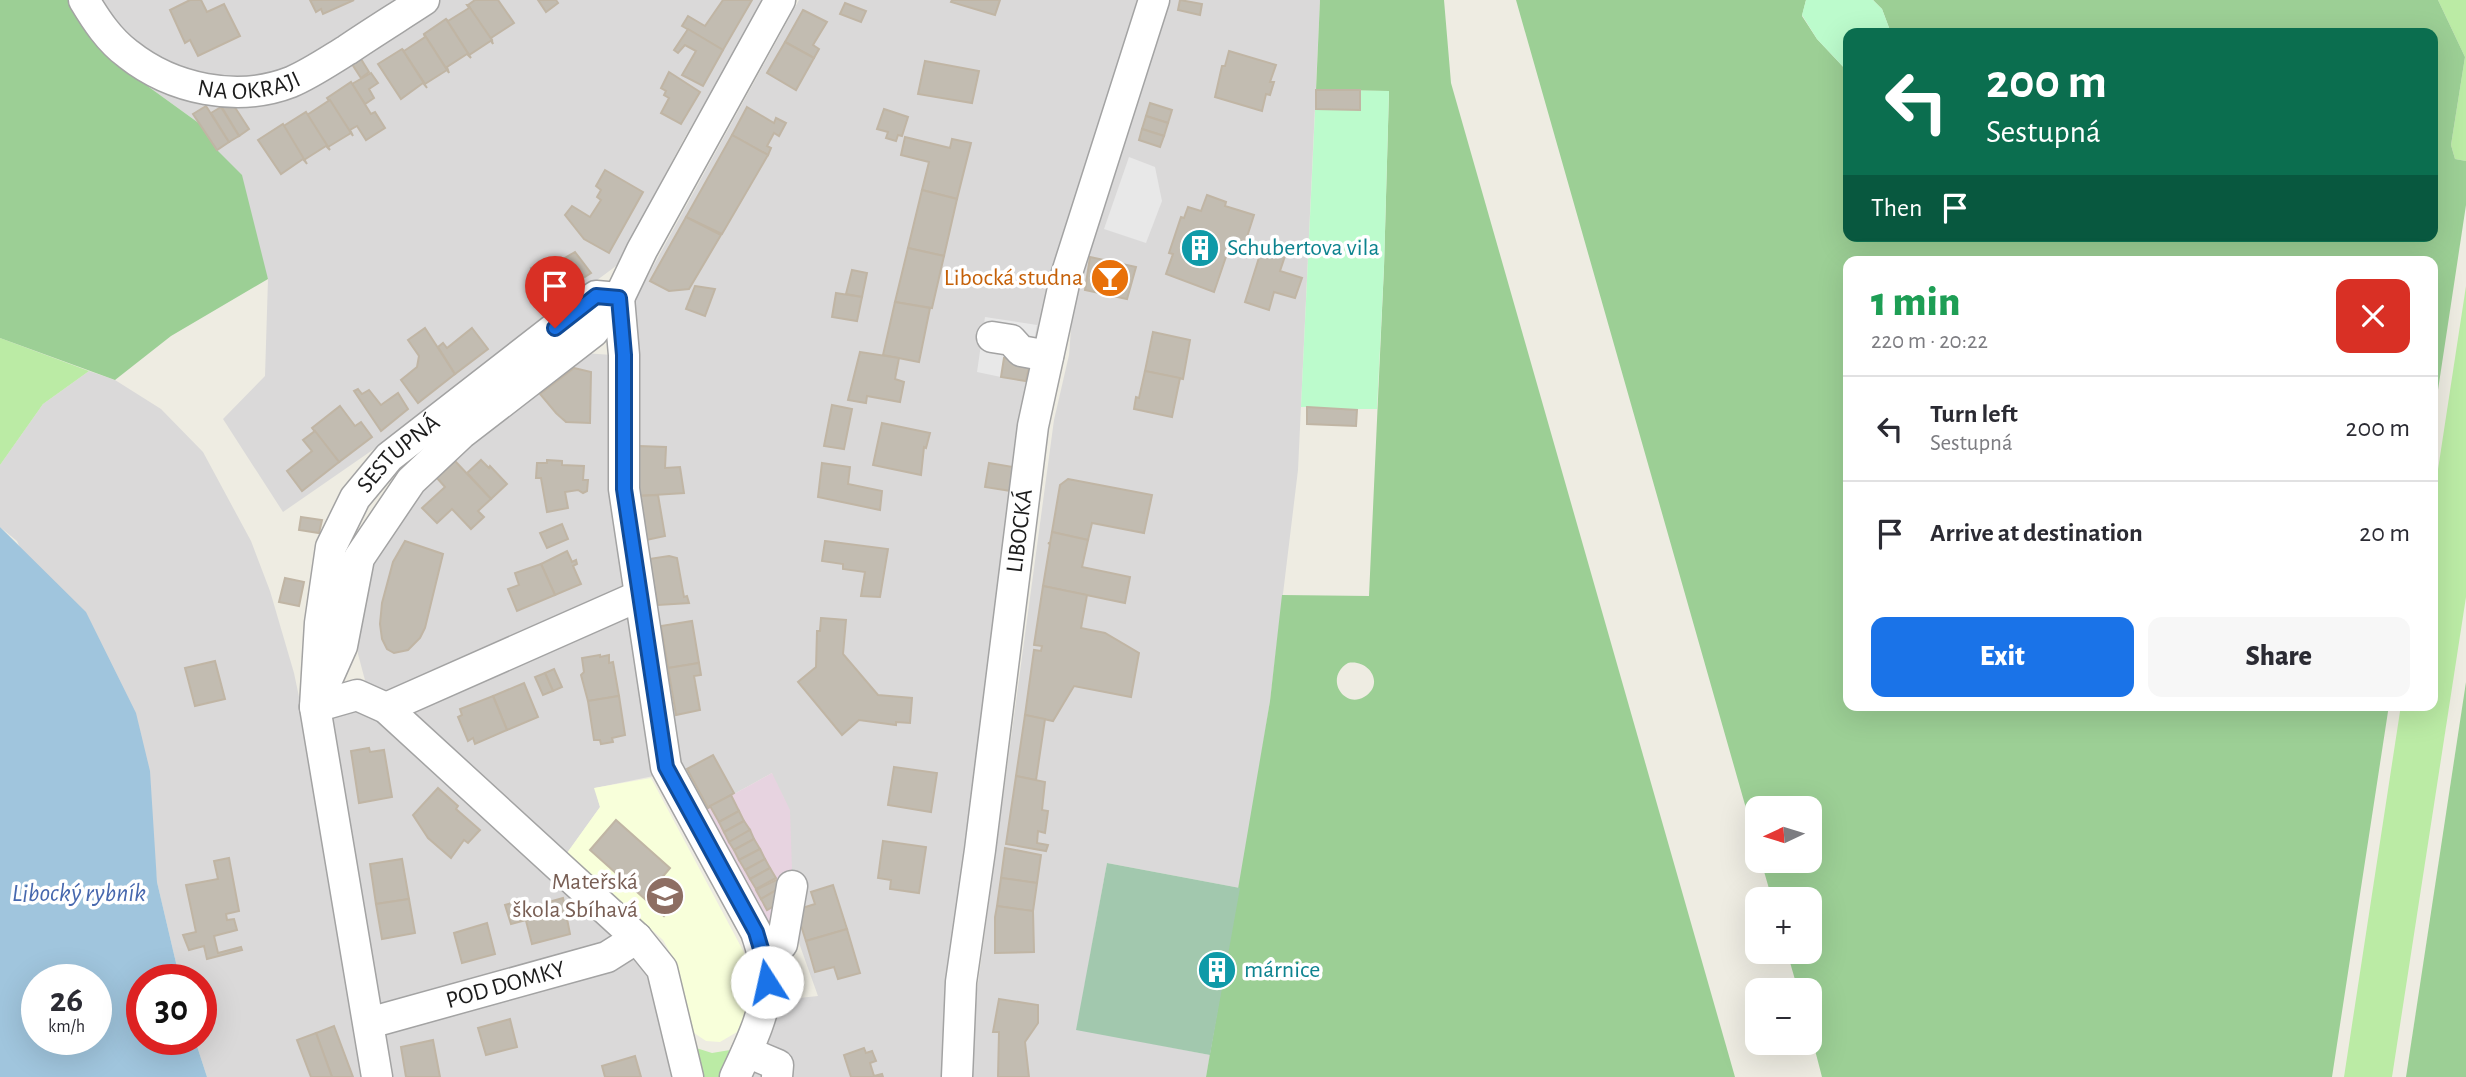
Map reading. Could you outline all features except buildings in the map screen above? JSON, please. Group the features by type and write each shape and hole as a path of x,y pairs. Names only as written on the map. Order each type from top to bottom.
{"street":[{"name":"NA OKRAJI","path":"84,0 108,35 126,53 145,66 193,87 237,91 291,82 330,61 424,0"},
{"name":"SESTUPNÁ","path":"315,707 342,646 359,558 411,481 461,434 593,332 619,298 642,250 780,0"},
{"name":"LIBOCKÁ","path":"957,1077 961,982 1033,426 1065,279 1154,0"},
{"path":"619,298 624,355 624,489 666,767 756,932 764,959 767,982 760,1013 741,1065 778,1065 777,1077"},
{"path":"992,337 1011,340 1021,351 1048,356"},
{"path":"386,708 639,596"},
{"path":"377,1077 315,707 357,695 386,708 637,938 662,969 688,1077"},
{"path":"764,959 782,944 792,886"},
{"name":"POD DOMKY","path":"369,1023 607,957 637,938"}],"shaded area":[{"path":"68,0 765,0 684,139 616,266 461,381 387,440 283,512 223,419 265,376 268,279 217,150 200,124 124,69 99,47"},
{"path":"799,0 1146,0 1057,282 949,1077 742,1077 771,1001 818,996 794,929 772,773 703,811 678,771 595,788 600,807 567,853 559,859 366,684 358,654 359,608 371,558 415,491 584,353 612,355 633,303"},
{"path":"1165,0 1320,0 1298,470 1270,701 1240,888 1107,863 1077,1029 1210,1055 1206,1077 971,1077 975,1005 1054,420 1069,355 1074,290"},
{"path":"1129,157 1155,167 1162,201 1146,243 1104,229"},
{"path":"985,317 1037,325 1030,362 1005,358 1001,377 977,372"},
{"path":"89,371 115,380 161,409 203,452 251,541 270,591 294,673 303,716 357,704 636,951 654,986 677,1077 207,1077 200,1055 217,1055 217,964 176,964 157,882 153,842 17,541 0,527 0,465 43,404"},
{"path":"772,773 790,810 794,929 777,959 703,811"},
{"name":"Mateřská škola Sbíhavá","path":"651,778 747,958 752,986 749,1008 737,1032 720,1042 706,1041 690,1027 673,958 663,940 567,853 600,807 594,788"},
{"path":"1107,863 1240,888 1210,1055 1076,1030"}],"green space":[{"path":"0,0 68,0 99,47 124,69 200,124 217,150 242,175 268,279 171,336 115,380 0,338"},
{"path":"1320,0 1444,0 1451,83 1735,1077 1206,1077 1270,701 1282,595 1369,596 1389,91 1316,90","holes":["1348,663 1356,663 1368,669 1374,680 1370,692 1356,700 1343,695 1337,683 1341,669"]},
{"path":"1516,0 1806,0 1802,16 1817,39 1843,67 1843,242 2438,242 2438,28 1889,28 1882,9 1873,0 2438,0 2465,57 2451,145 2455,159 2466,161 2466,205 2438,390 2438,256 1843,256 1843,711 2388,711 2332,1077 1822,1077 1816,1055 1822,1055 1822,978 1795,978 1790,964 1822,964 1822,887 1769,887 1764,873 1822,873 1822,796 1745,796 1745,805"},
{"path":"1806,0 1873,0 1882,9 1889,28 1843,28 1843,67 1817,39 1802,15"},
{"path":"2438,0 2466,0 2466,161 2455,159 2451,145 2465,57"},
{"path":"1316,90 1389,91 1377,409 1356,409 1356,425 1301,407"},
{"path":"2466,286 2466,597 2392,1077 2344,1077 2400,711 2438,711 2438,469"},
{"path":"0,338 89,371 43,404 0,465"},
{"path":"2466,682 2466,1077 2406,1077"},
{"path":"693,1047 712,1053 730,1050 719,1077 699,1077"}],"water":[{"name":"Libocký rybník","path":"0,527 86,612 136,713 150,771 157,882 176,964 126,964 126,1055 200,1055 207,1077 0,1077"}],"place":[{"name":"Schubertova vila","path":"1200,248"},
{"name":"Libocká studna","path":"1110,278"},
{"name":"Mateřská škola Sbíhavá","path":"665,896"},
{"name":"márnice","path":"1217,970"}],"route":[{"path":"555,328 596,296 619,298 624,355 624,489 666,767 756,932 767,982"}]}
